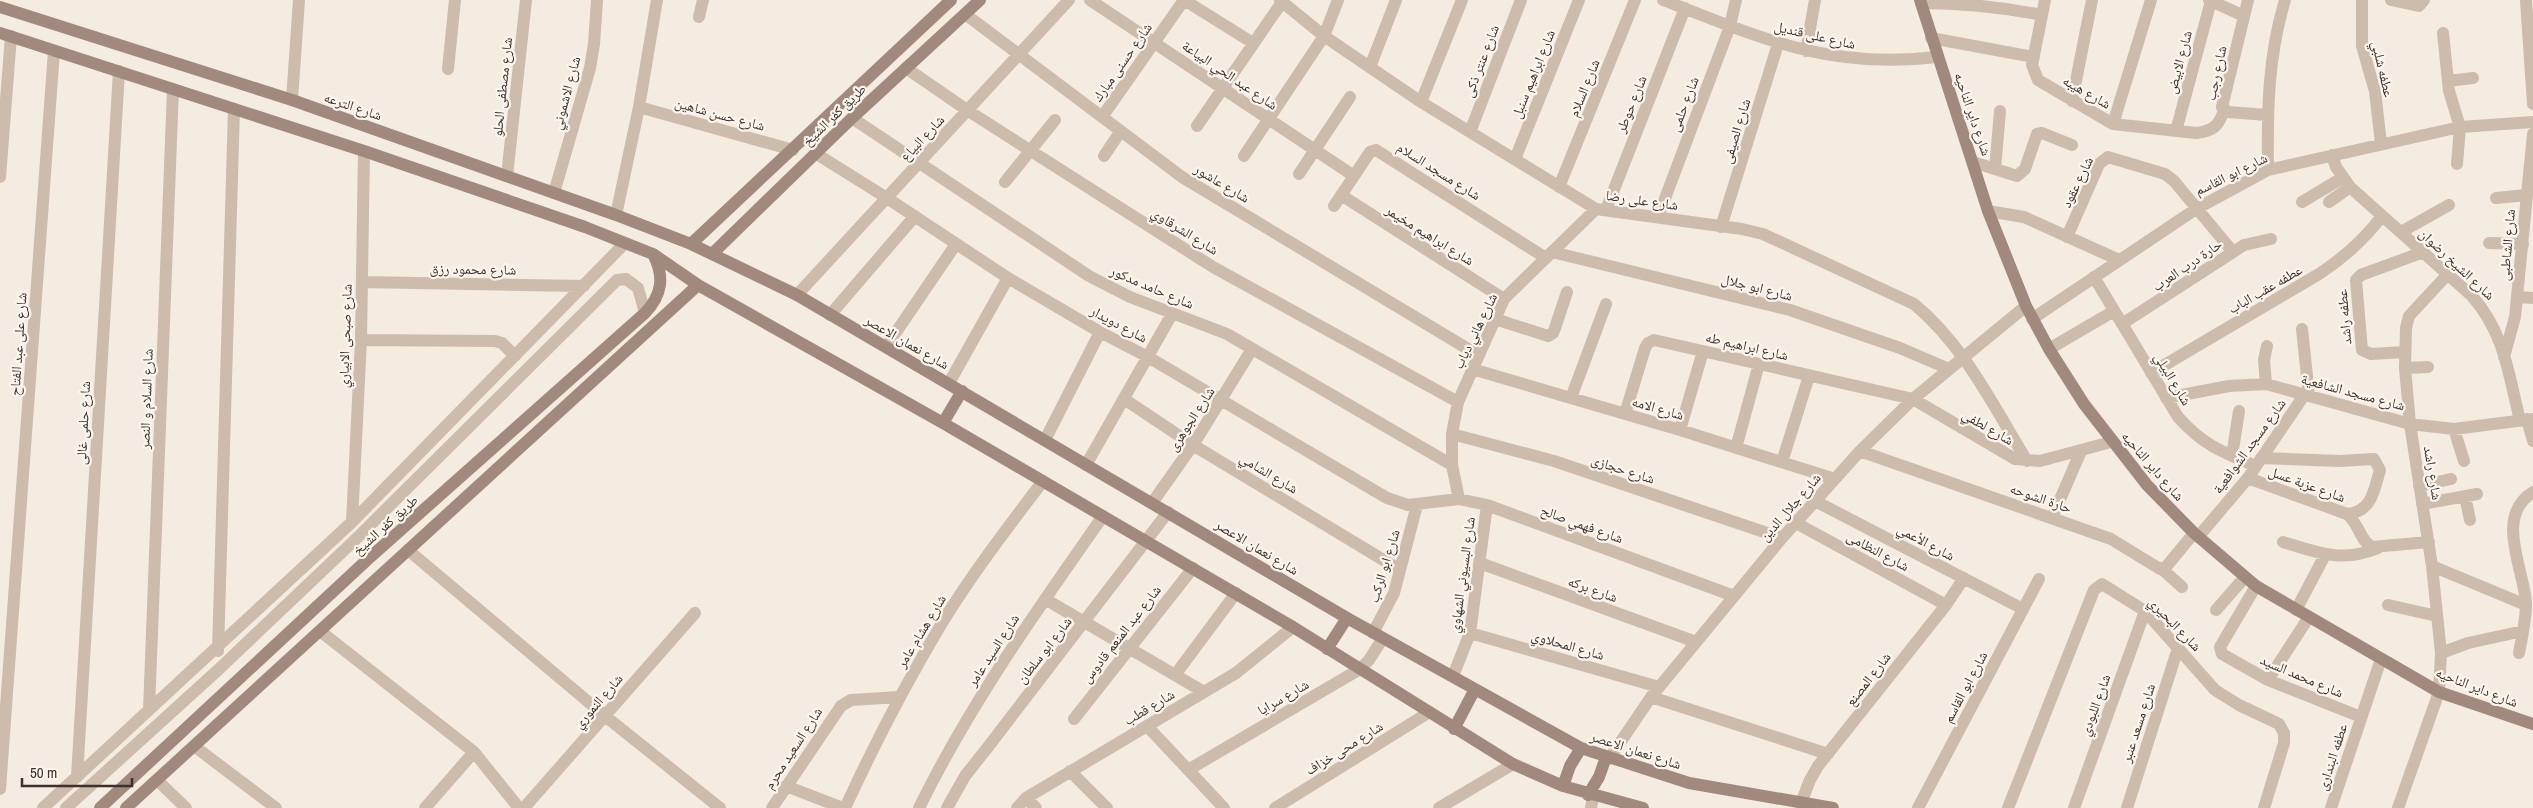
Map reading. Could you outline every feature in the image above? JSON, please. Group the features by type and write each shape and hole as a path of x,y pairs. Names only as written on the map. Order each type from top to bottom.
{"main road":[{"name":"طريق كفر الشيخ","path":"691,244 951,0"},
{"name":"طريق كفر الشيخ","path":"712,254 852,118 980,0"},
{"name":"شارع داير الناحيه","path":"1920,2 1988,211 2032,319 2049,350 2084,404 2147,485 2196,535 2256,586 2439,692 2533,724"},
{"name":"شارع الترعه","path":"0,7 292,100 508,176 691,244"},
{"path":"6,34 364,150 585,227 653,254 698,285 943,423 1236,593 1513,764 1590,800 1643,808"},
{"path":"462,185 468,163"},
{"name":"شارع نعمان الاعصر","path":"691,244 797,296 1347,618 1581,748 1607,758 1689,782 1770,803 1802,803 1833,808"},
{"name":"طريق كفر الشيخ","path":"109,805 367,560 645,314 654,304 660,286 659,266 653,254"},
{"path":"126,808 698,285"},
{"path":"943,423 962,391"},
{"path":"367,560 382,574"},
{"path":"1327,649 1347,618"},
{"path":"1454,729 1475,689"},
{"path":"1563,786 1570,766 1581,748"},
{"path":"1590,800 1607,758"}],"street":[{"path":"292,100 300,0"},
{"path":"448,69 455,0"},
{"name":"شارع مصطفى الحلو","path":"508,176 526,0"},
{"name":"شارع الاشموني","path":"554,193 590,68 594,44 597,0"},
{"path":"616,215 639,107 657,0"},
{"path":"699,18 703,0"},
{"name":"شارع البياع","path":"797,296 1069,0"},
{"name":"شارع عبد الحي البياعة","path":"1090,0 1354,176"},
{"path":"1184,0 1253,43"},
{"name":"شارع حسنى مبارك","path":"1102,117 1184,0"},
{"path":"1244,156 1324,36 1338,0"},
{"path":"1370,67 1396,0"},
{"path":"1421,102 1462,0"},
{"name":"شارع عنتر ذكى","path":"1470,132 1520,0"},
{"name":"شارع ابراهيم سنبل","path":"1515,159 1579,0"},
{"name":"شارع السلام","path":"1560,187 1636,0"},
{"name":"شارع على قنديل","path":"1663,0 1778,44 1806,51 1871,61 1904,61 1937,57"},
{"name":"شارع حلمى","path":"1658,217 1730,26 1736,0"},
{"path":"1806,51 1815,0"},
{"name":"شارع هيبه","path":"2045,0 2032,65 2038,80 2113,124 2176,131 2209,132 2220,123 2224,110"},
{"path":"2072,100 2092,0"},
{"path":"2113,124 2151,0"},
{"path":"2210,0 2244,16"},
{"name":"شارع الابيض","path":"2176,131 2210,0"},
{"name":"شارع رجب","path":"2248,0 2223,102 2224,110 2267,116"},
{"path":"2268,170 2268,78 2275,34 2288,0"},
{"name":"عطفه شلبي","path":"2362,0 2362,46 2373,85 2381,144"},
{"path":"2391,0 2419,6 2424,0"},
{"path":"2526,0 2533,104"},
{"path":"1197,126 1281,1"},
{"name":"شارع على رضا","path":"1281,1 1324,36 1421,102 1560,187 1601,209 1763,234 1914,304 1926,313 1964,358 2027,462"},
{"path":"1920,2 1986,5 2042,15"},
{"name":"شارع حوطر","path":"1601,209 1685,8"},
{"name":"شارع عاشور","path":"965,14 1020,53 1120,132 1182,177 1478,355"},
{"path":"2443,33 2448,80 2460,128 2458,164"},
{"path":"0,177 6,34"},
{"path":"1931,38 2034,57"},
{"name":"شارع الصيفى","path":"1721,227 1778,44"},
{"name":"شارع على عبد الفتاح","path":"0,788 54,51"},
{"name":"شارع الشرقاوي","path":"906,68 1030,151 1213,267 1458,402"},
{"name":"شارع حلمى غالى","path":"76,777 119,71"},
{"path":"2448,80 2473,78"},
{"name":"شارع السلام و النصر","path":"149,710 173,89"},
{"path":"1299,174 1350,97"},
{"name":"شارع حسن شاهين","path":"639,107 793,150"},
{"path":"218,670 234,109"},
{"path":"1995,169 2000,110"},
{"name":"شارع حامد مدكور","path":"852,118 1089,276 1130,297 1172,314 1200,322 1227,334 1452,465"},
{"path":"1005,182 1055,120"},
{"name":"شارع ابو القاسم","path":"2032,319 2196,209 2268,170 2460,128 2533,122"},
{"path":"1104,156 1120,132"},
{"path":"1973,162 2017,176 2022,174 2039,132 2072,145"},
{"name":"شارع الشاطبى","path":"2504,357 2515,317 2518,296 2533,134"},
{"name":"شارع صبحى الابياري","path":"352,522 361,340 364,150"},
{"name":"شارع مسجد السلام","path":"1337,201 1370,152 1376,150 1549,255"},
{"name":"شارع دويدار","path":"815,154 887,198 1008,278 1100,332 1148,357 1387,498 1397,502 1417,505"},
{"name":"شارع الشيخ رضوان","path":"2332,155 2346,182 2448,274 2487,314 2498,334 2533,441"},
{"name":"شارع عقود","path":"2067,237 2099,164 2108,157 2164,174 2174,181 2196,209"},
{"path":"2302,202 2346,182"},
{"path":"2329,202 2346,182"},
{"path":"2496,198 2527,195"},
{"name":"شارع ابراهيم مخيمر","path":"1337,201 1504,299"},
{"path":"2401,232 2449,205"},
{"name":"شارع هاني دياب","path":"1460,499 1452,465 1452,434 1458,402 1504,299 1549,255 1601,209"},
{"path":"2196,209 2233,252"},
{"path":"1988,211 2024,217 2119,260"},
{"path":"830,315 915,216"},
{"name":"عطفه عقب الباب","path":"2151,373 2320,274 2346,256 2365,238 2382,216"},
{"name":"حارة درب العرب","path":"2122,324 2183,286 2244,244 2271,239"},
{"path":"43,808 352,522 625,243"},
{"path":"2489,243 2523,244"},
{"path":"886,347 956,244"},
{"name":"عطفه راشد","path":"2405,352 2371,354 2362,350 2356,280 2362,275 2423,252"},
{"name":"شارع ابو جلال","path":"1549,255 1790,310 1882,341 1949,369"},
{"name":"شارع راشد","path":"2398,808 2439,692 2441,653 2432,566 2410,424 2405,368 2406,328 2409,316 2448,274"},
{"name":"شارع البيلي","path":"2094,277 2166,398 2178,417 2192,433 2210,446 2232,456 2258,462"},
{"path":"949,384 1008,278"},
{"path":"66,808 218,670 358,537 617,280 626,279 638,288 645,314"},
{"name":"شارع محمود رزق","path":"362,282 584,286"},
{"path":"1495,320 1548,336 1553,333 1567,292"},
{"path":"2518,296 2533,298"},
{"path":"1571,398 1606,304"},
{"name":"شارع جلال الدين","path":"1607,758 1651,697 1696,642 1782,538 1860,451 1913,399 2026,306"},
{"path":"2049,350 2114,311"},
{"path":"1086,465 1172,314"},
{"path":"2302,329 2307,395"},
{"path":"1045,440 1100,332"},
{"path":"361,340 495,340 502,343 515,356"},
{"name":"شارع ابراهيم طه","path":"1625,414 1648,343 1654,340 1913,399"},
{"path":"2266,384 2264,360 2267,346"},
{"name":"شارع الجوهرى","path":"1152,503 1193,445 1252,350"},
{"path":"1680,430 1703,351"},
{"path":"1736,448 1759,364"},
{"path":"2405,368 2428,367"},
{"name":"شارع الامه","path":"1472,369 1680,430 1835,479"},
{"path":"1782,462 1809,376"},
{"name":"شارع مسجد الشافعية","path":"2166,398 2229,386 2266,384 2410,424 2454,429 2527,419"},
{"name":"شارع مسجد الشوافعية","path":"2196,535 2248,478 2307,395"},
{"name":"شارع الشامي","path":"1124,399 1193,445 1400,570"},
{"name":"شارع لطفي","path":"1913,399 2004,454 2027,462 2040,461 2112,442"},
{"path":"2232,456 2239,411"},
{"path":"2454,429 2464,461"},
{"name":"شارع حجازى","path":"1452,434 1554,462 1782,538"},
{"name":"حارة الشوحه","path":"1860,451 2112,539 2162,569 2182,587"},
{"path":"2052,518 2081,451"},
{"path":"2258,462 2340,461 2370,458 2377,462 2380,470 2366,506 2361,511 2347,514"},
{"name":"شارع عزبة عسل","path":"2248,478 2347,514 2359,527 2366,544 2378,548"},
{"path":"2419,486 2451,479"},
{"name":"شارع هشام عامر","path":"844,808 899,697 943,622 991,550 1043,481"},
{"path":"2519,653 2529,588 2513,526 2518,509 2533,492"},
{"path":"2422,504 2471,495 2470,520"},
{"name":"شارع فهمي صالح","path":"1417,505 1439,500 1460,499 1487,506 1734,596"},
{"name":"شارع الأعمي","path":"1815,501 2023,609"},
{"name":"شارع ابو الركب","path":"1378,635 1400,570 1417,505"},
{"name":"شارع البسيوني الشهاوي","path":"1453,676 1470,633 1487,506"},
{"name":"شارع ابو سلطان","path":"948,808 965,776 1168,512"},
{"name":"شارع السيد عامر","path":"919,808 968,715 1003,659 1103,516"},
{"name":"شارع النظامى","path":"1796,523 1946,605"},
{"path":"2162,569 2196,535"},
{"path":"2283,542 2325,555 2343,557 2361,555 2378,548 2428,542"},
{"path":"408,550 605,716 720,808"},
{"path":"2296,610 2325,555"},
{"name":"شارع بركه","path":"1480,563 1696,642"},
{"path":"2432,566 2526,605"},
{"name":"شارع عبد المنعم قادوس","path":"1074,719 1193,568"},
{"path":"2216,610 2245,577"},
{"name":"شارع المصنع","path":"1802,803 1810,780 1828,754 1946,605 1964,578"},
{"name":"شارع ابو القاسم","path":"1918,808 2038,579"},
{"name":"شارع البحيري","path":"2008,808 2096,586 2102,584 2107,585 2145,611 2215,690 2239,705 2279,724 2284,733 2284,743 2264,808"},
{"name":"شارع محمد السيد","path":"2256,586 2222,643 2220,650 2222,654 2268,680 2361,717"},
{"path":"1175,675 1236,593"},
{"path":"1045,599 1204,692"},
{"path":"2388,605 2437,616"},
{"name":"شارع اللبودي","path":"2074,808 2145,611"},
{"name":"شارع النموري","path":"524,808 695,614"},
{"path":"2268,680 2308,617"},
{"name":"شارع قطب","path":"1017,808 1026,798 1204,692 1250,662 1293,627"},
{"path":"320,631 474,752 519,808"},
{"path":"2441,653 2495,636 2523,631"},
{"name":"شارع المحلاوي","path":"1470,633 1659,687"},
{"name":"شارع سرايا","path":"1188,770 1360,669 1369,660 1378,635"},
{"name":"شارع مسعد عنبر","path":"2127,808 2178,648"},
{"name":"عطفه البندارى","path":"2331,808 2381,659"},
{"name":"شارع السعيد محرم","path":"772,808 841,706 850,700 899,697"},
{"path":"1651,697 1828,754"},
{"name":"شارع محى خزاف","path":"1275,808 1428,713"},
{"path":"1147,726 1224,808"},
{"path":"194,746 276,808"},
{"path":"425,808 474,752"},
{"path":"1439,808 1513,764"},
{"path":"1070,771 1106,808"},
{"path":"157,780 186,808"},
{"path":"786,786 844,808"},
{"path":"1026,798 1036,808"}]}
